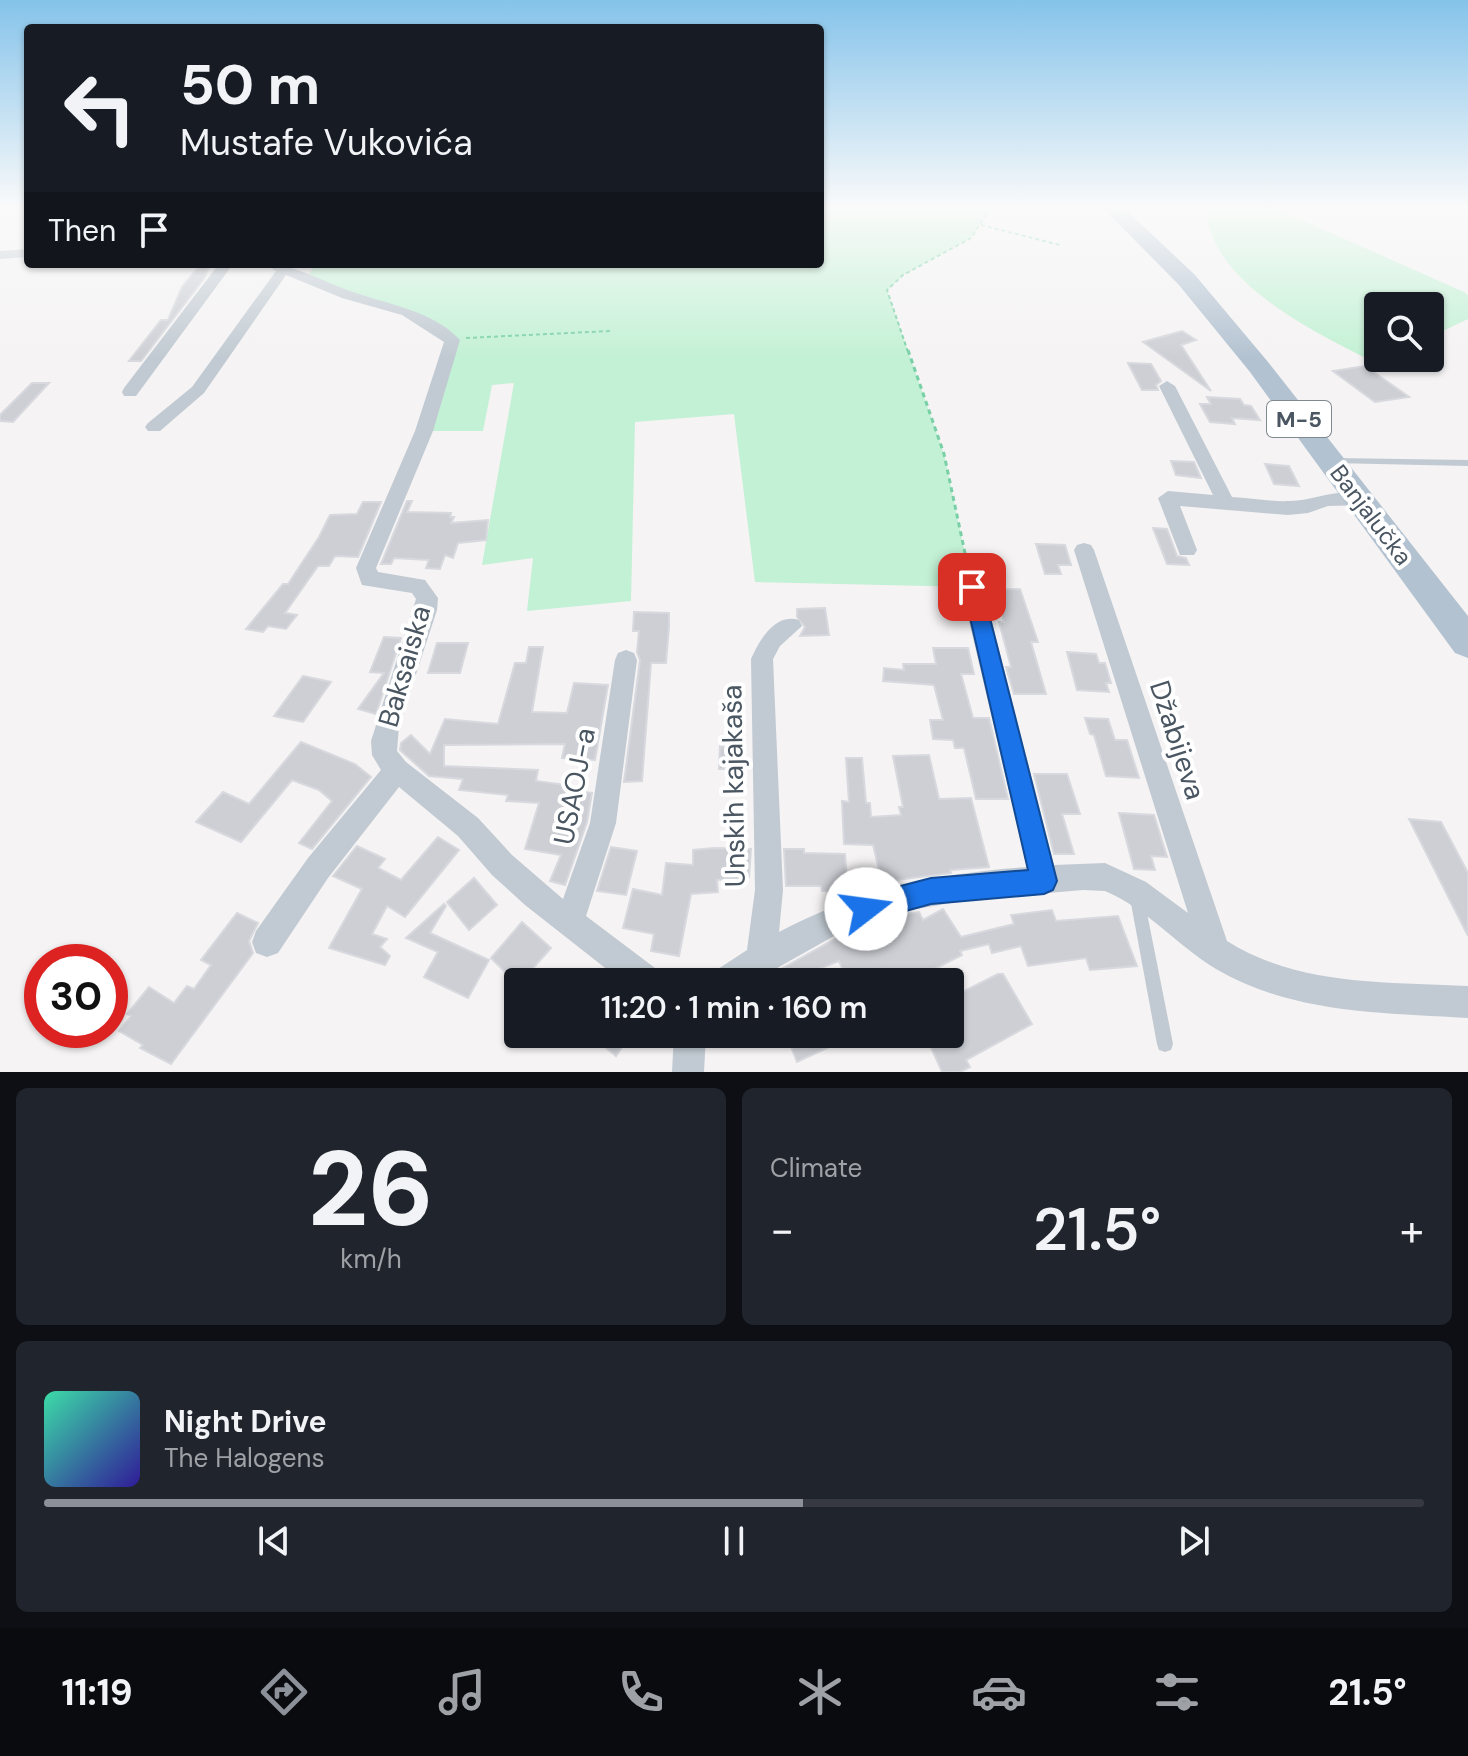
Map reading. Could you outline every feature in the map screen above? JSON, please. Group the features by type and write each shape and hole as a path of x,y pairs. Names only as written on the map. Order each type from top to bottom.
{"main road":[{"name":"Banjalučka","path":"1164,258 1187,280 1259,367 1468,643"}],"street":[{"path":"130,392 223,268"},
{"path":"154,427 198,390 277,268"},
{"path":"283,268 347,295 407,312 450,339"},
{"name":"Baksaiska","path":"397,770 385,755 383,741 426,610 427,598 418,586 369,579 366,574 424,431 446,362 450,339"},
{"path":"1167,386 1226,503"},
{"path":"1187,550 1168,498 1288,508 1308,506 1326,499 1359,500"},
{"name":"Džabijeva","path":"1084,550 1215,950"},
{"path":"972,587 1044,881"},
{"name":"Unskih kajakaša","path":"761,957 769,890 762,659 772,640 791,626"},
{"name":"USAOJ-a","path":"570,922 603,823 626,660"},
{"path":"267,942 318,868 397,770 468,827 502,865 630,968"},
{"path":"746,968 761,957 866,909 931,891 1105,877 1136,892 1215,950 1253,971 1309,988 1382,999 1468,1002"},
{"path":"688,1072 689,1048"}],"lane":[{"path":"1330,461 1468,463"},
{"path":"1136,892 1139,924 1165,1044"}],"path":[{"path":"934,258 903,275 887,290 944,454 972,587"},
{"path":"450,339 610,331"}],"green space":[{"path":"824,258 934,258 903,275 887,291 944,454 972,587 755,582 734,414 635,422 631,601 527,611 533,558 482,565 514,383 492,385 483,431 424,431 451,341 407,312 306,280 313,268 824,268"},
{"path":"1225,258 1388,258 1468,295 1468,319 1444,330 1444,292 1364,292 1364,357 1297,320 1246,282"}],"building":[{"path":"198,268 208,268 205,277 141,361 129,361 161,320 168,320 182,287"},
{"path":"1182,331 1196,340 1181,345 1211,391 1143,342"},
{"path":"1128,363 1151,364 1161,381 1156,385 1158,390 1142,390"},
{"path":"1364,366 1364,372 1374,372 1409,397 1375,402 1333,371"},
{"path":"32,383 49,383 13,422 0,421 0,415"},
{"path":"1207,397 1240,399 1244,405 1251,406 1260,420 1232,418 1235,424 1210,422 1200,404 1211,404"},
{"path":"1171,461 1194,462 1201,478 1176,475"},
{"path":"1265,464 1289,466 1299,486 1274,484"},
{"path":"407,501 412,501 407,512 451,513 450,517 454,517 451,523 488,520 486,540 458,543 453,558 445,555 440,569 426,568 429,560 394,558 391,564 381,564"},
{"path":"363,502 381,502 358,557 335,556 329,566 318,566 285,613 297,615 286,629 268,626 263,632 246,629 283,584 288,584 330,515 357,514"},
{"path":"1153,528 1167,529 1177,556 1186,558 1189,565 1167,564"},
{"path":"1036,544 1065,545 1071,565 1058,565 1061,574 1045,574"},
{"path":"1020,589 1038,642 1031,642 1046,694 1014,694 1006,667 1011,667 999,622 1004,622 994,590"},
{"path":"825,608 829,635 800,636 805,627 797,617 797,609"},
{"path":"634,612 669,613 669,627 666,663 651,663 642,781 624,782 640,660 637,652 639,631 633,631"},
{"path":"384,637 401,638 376,714 358,709 384,673 370,672"},
{"path":"437,643 468,643 460,673 428,673"},
{"path":"529,647 543,647 532,712 567,713 574,683 608,685 595,760 562,758 565,744 444,745 444,766 538,770 536,781 574,786 572,791 592,793 587,822 565,885 550,881 561,855 525,849 539,803 506,801 508,795 459,790 463,779 429,776 400,750 401,743 411,735 430,754 445,719 498,724 515,663 526,663"},
{"path":"933,648 968,648 974,674 961,674 973,718 989,718 1008,799 976,799 964,748 955,748 953,740 933,739 930,720 943,720 934,685 883,681 884,668 904,670 903,664 936,664"},
{"path":"1067,652 1096,654 1099,663 1105,663 1111,683 1106,683 1109,692 1077,690"},
{"path":"303,676 331,682 303,722 274,716"},
{"path":"1085,718 1108,719 1115,740 1127,740 1139,778 1106,776 1094,735 1090,734"},
{"path":"301,742 355,764 371,777 312,849 299,843 332,801 319,790 292,780 241,842 196,822 223,792 249,804"},
{"path":"720,746 734,747 733,769 719,769"},
{"path":"929,755 939,799 971,798 989,867 950,870 951,873 882,882 873,845 844,844 842,801 849,802 846,758 862,758 866,803 870,803 871,817 901,815 899,807 903,807 893,756"},
{"path":"1034,774 1067,774 1080,814 1062,814 1074,854 1054,854"},
{"path":"1119,813 1154,815 1167,857 1151,856 1155,870 1134,869"},
{"path":"1409,819 1441,822 1468,873 1468,936"},
{"path":"438,837 459,850 405,917 387,906 372,934 387,939 380,947 390,956 385,965 329,948 362,889 333,876 357,846 385,859 378,868 401,880"},
{"path":"611,847 637,851 626,895 597,891"},
{"path":"751,849 749,877 717,880 718,892 691,894 679,956 651,951 654,934 623,928 633,889 662,895 666,863 693,865 693,850"},
{"path":"784,849 845,854 848,892 822,891 821,886 786,886"},
{"path":"474,878 497,905 469,930 447,902"},
{"path":"444,904 446,906 430,933 489,960 468,998 424,977 438,952 406,938"},
{"path":"943,909 961,937 1014,924 1011,915 1052,910 1056,921 1118,916 1137,966 1090,970 1086,958 1028,966 1021,946 992,953 989,944 960,951 962,955 936,968 842,968 839,961 821,968 783,968 835,939 906,914 919,912 923,920"},
{"path":"237,913 258,923 249,941 253,953 171,1064 140,1048 143,1045 128,1036 128,1020 131,1016 128,1013 149,987 174,1003 187,986 194,989 211,965 201,960"},
{"path":"522,922 551,948 533,968 504,968 504,971 491,958"},
{"path":"1003,974 1032,1024 966,1060 970,1067 960,1072 942,1072 931,1048 964,1048 964,991"},
{"path":"606,1048 621,1048 616,1056"},
{"path":"792,1048 827,1048 797,1062"}],"route":[{"path":"866,909 931,891 1044,881 972,587"}]}
